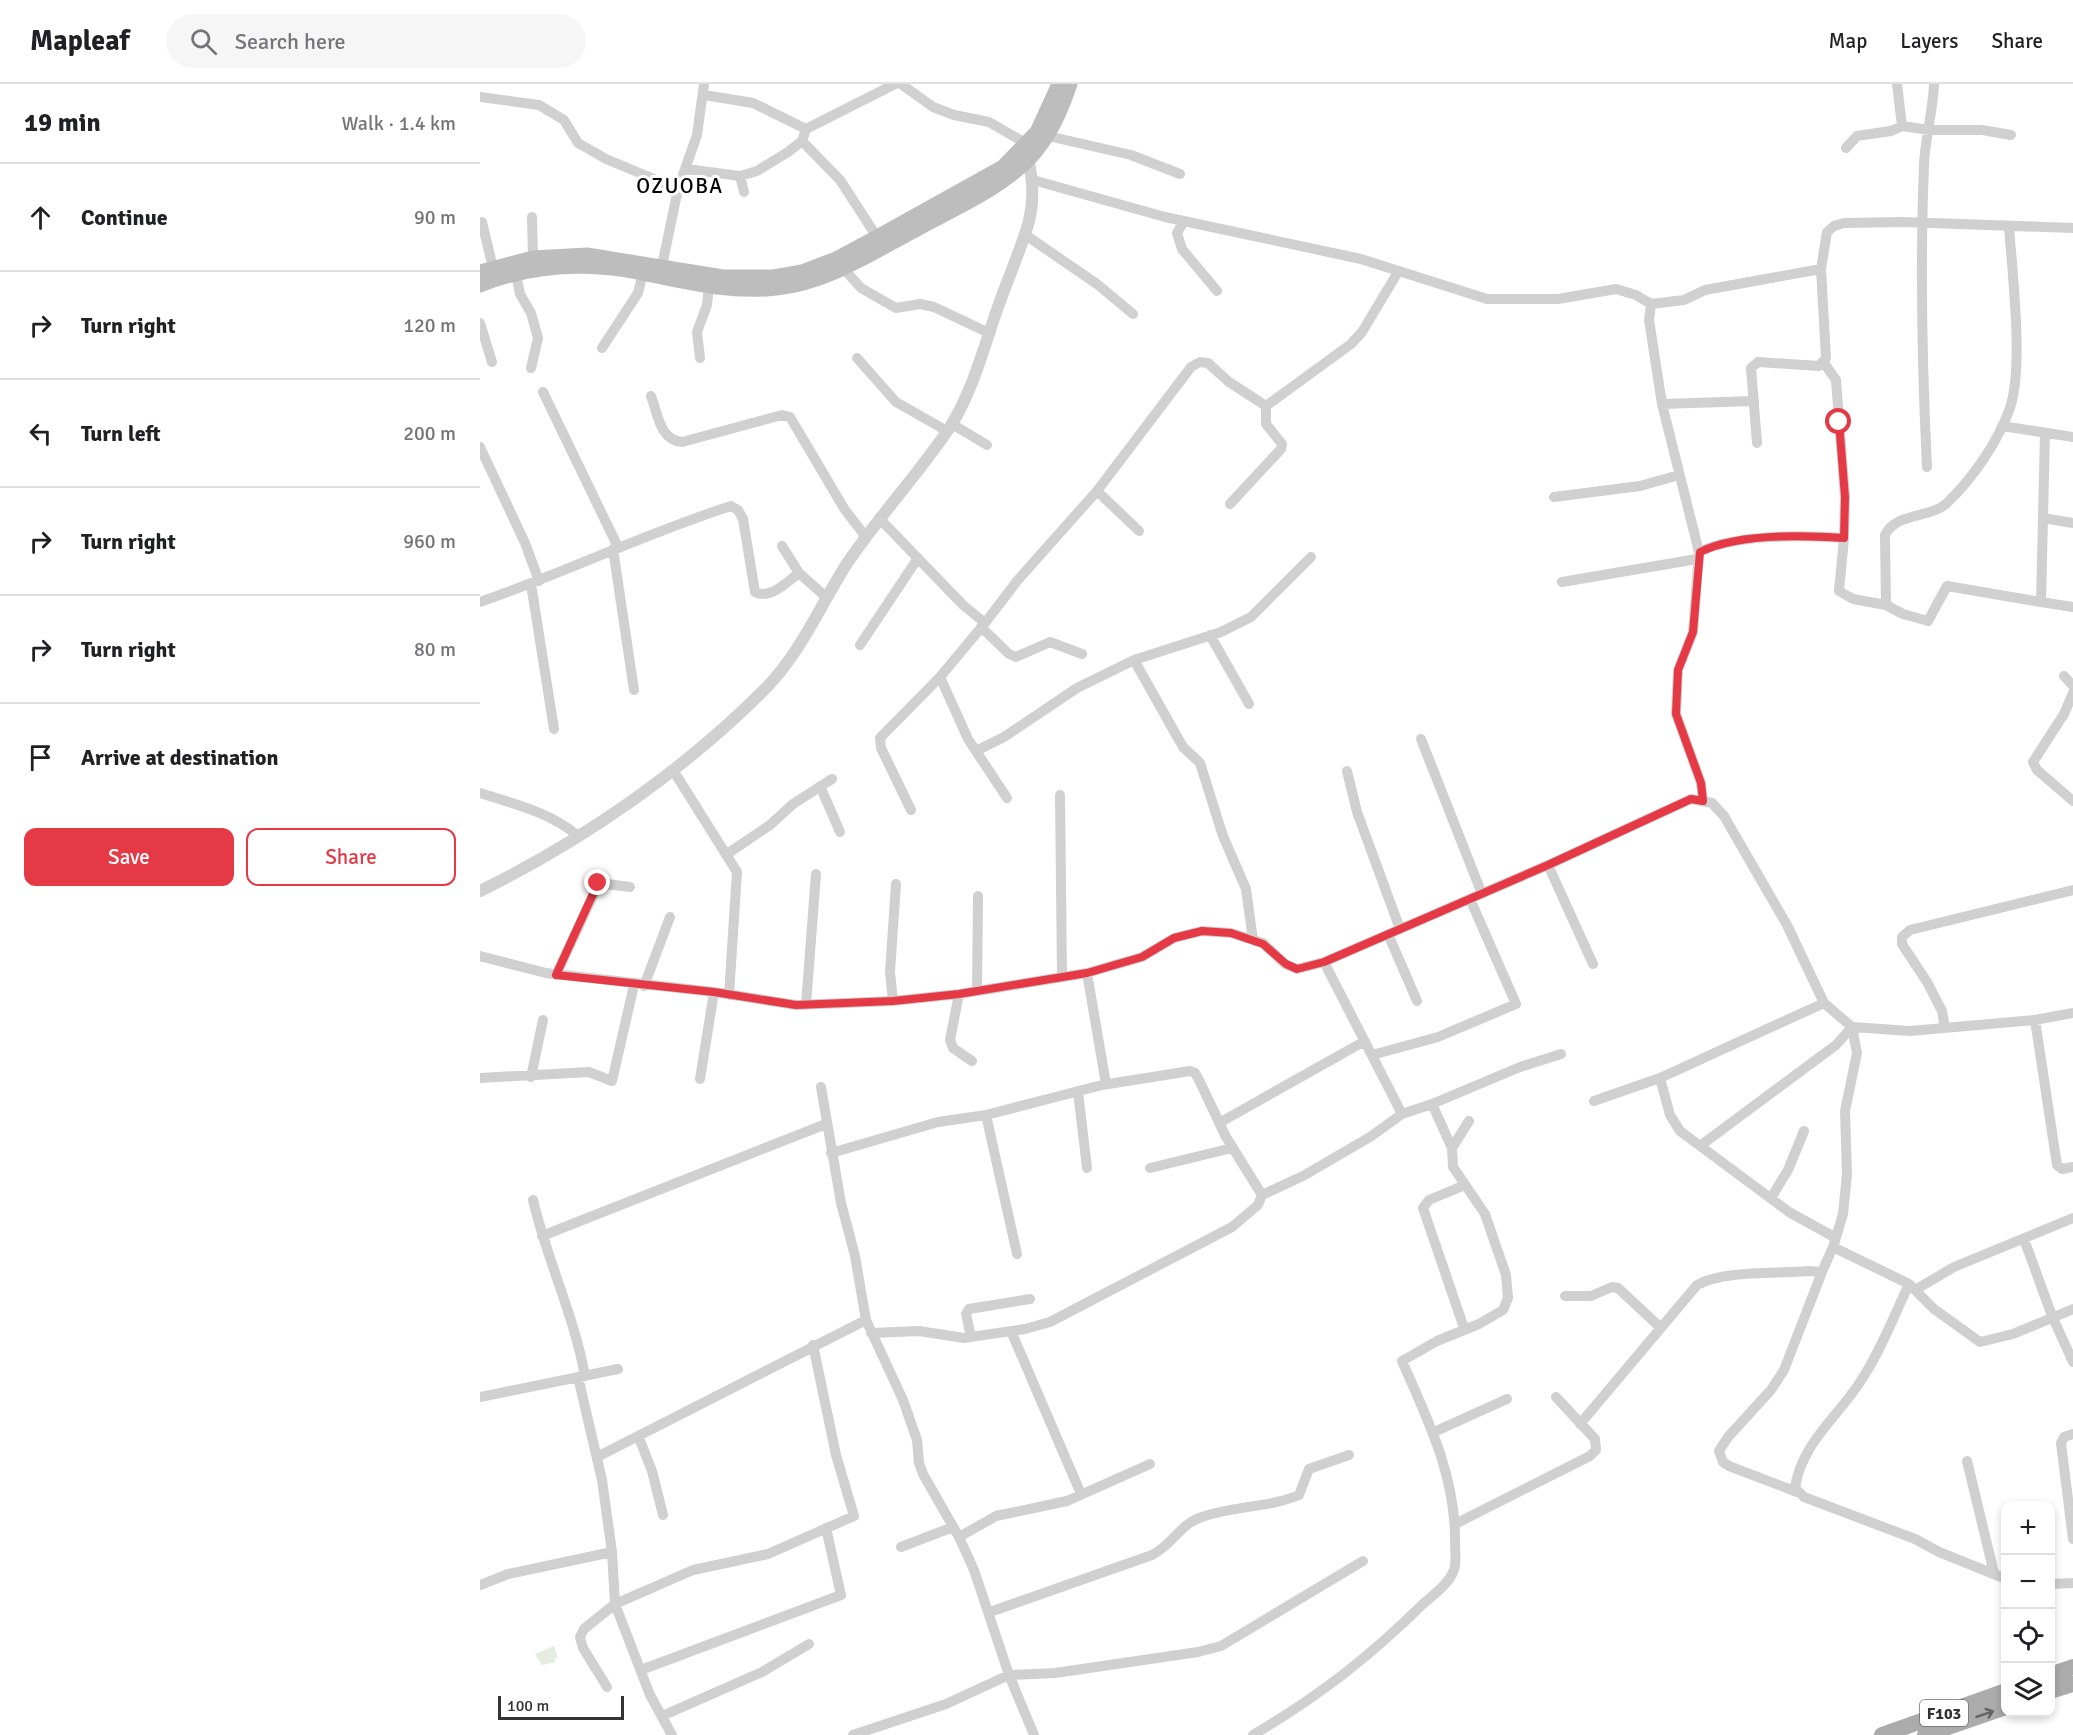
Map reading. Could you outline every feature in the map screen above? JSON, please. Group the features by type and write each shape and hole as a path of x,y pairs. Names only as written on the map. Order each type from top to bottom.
{"main road":[{"path":"480,285 516,274 562,266 643,273 709,286 776,288 806,283 843,268 988,189 1027,152 1059,84"},
{"path":"486,270 533,258 587,255 723,277 774,277 818,266 982,180 1027,152 1048,136 1070,84"},
{"path":"2055,1673 2073,1667"},
{"path":"2055,1690 2073,1684"},
{"name":"F103","path":"1882,1735 2001,1693"},
{"name":"F103","path":"1925,1735 2001,1709"}],"street":[{"path":"686,169 740,177 772,162 802,141 806,129 895,84"},
{"path":"480,891 578,836 673,770 736,717 767,687 791,657 879,518 949,427 968,391 1029,220 1033,180 1027,152 989,122 954,115 933,107 901,84"},
{"path":"1897,84 1902,126"},
{"path":"1927,466 1922,346 1924,162 1934,84"},
{"path":"662,266 678,189 697,135 704,90 753,103 806,129"},
{"path":"480,98 539,105 564,120 578,143 606,159 678,189"},
{"path":"1846,148 1857,136 1891,131 1902,126 1929,130 1982,129 2011,135"},
{"path":"1048,136 1131,155 1180,174"},
{"path":"802,141 840,180 877,237"},
{"path":"740,177 744,192"},
{"path":"1033,180 1184,221 1361,259 1487,299 1558,299 1616,289 1636,294 1651,304 1684,300 1705,290 1821,269"},
{"path":"532,217 533,258"},
{"path":"1184,221 1178,232 1182,249 1217,291"},
{"path":"482,222 486,270"},
{"path":"1757,443 1751,368 1754,364 1819,366 1826,358 1821,269 1827,232 1834,226 1844,223 1923,223 2073,228"},
{"path":"1886,605 1885,535 1889,527 1896,521 1940,509 1976,468 2002,426 2010,406 2015,375 2014,304 2009,226"},
{"path":"1024,234 1097,284 1132,314"},
{"path":"843,268 861,288 896,308 920,304 934,307 989,333"},
{"path":"1266,406 1351,344 1362,332 1398,272"},
{"path":"602,348 635,299 643,273"},
{"path":"516,274 520,294 531,313 537,331 538,338 531,368"},
{"path":"700,358 697,332 707,305 709,286"},
{"path":"1651,304 1650,320 1662,404 1698,555 1693,632 1678,670 1676,714 1701,783 1703,801"},
{"path":"480,323 492,362"},
{"path":"857,358 896,402 987,445"},
{"path":"911,810 881,748 880,738 940,677 1017,581 1097,491 1166,396 1191,367 1200,362 1208,363 1229,382 1266,406"},
{"path":"1824,363 1836,380 1845,497 1839,591 1853,599 1886,605 1903,614 1928,621 1947,586 2073,607"},
{"path":"543,392 616,548 634,690"},
{"path":"651,396 666,436 671,441 682,442 782,415 790,417 845,510 866,537"},
{"path":"1662,404 1754,401"},
{"path":"1230,504 1281,449 1282,444 1266,424 1266,406"},
{"path":"2002,426 2073,437"},
{"path":"2041,602 2045,433"},
{"path":"480,447 516,524 535,582 554,729"},
{"path":"1554,497 1640,486 1679,475"},
{"path":"1097,491 1139,531"},
{"path":"480,602 616,548 731,506 738,510 742,519 755,592 765,595 771,593 799,573"},
{"path":"879,518 1009,654 1016,657 1050,642 1082,654"},
{"path":"2043,518 2073,523"},
{"path":"1562,582 1698,555 1710,546 1764,538 1806,536 1844,538"},
{"path":"782,546 799,573 827,598"},
{"path":"976,751 1004,737 1077,688 1134,660 1210,635 1251,617 1311,557"},
{"path":"860,645 918,558"},
{"path":"1210,635 1250,704"},
{"path":"1134,660 1183,747 1202,769 1223,836 1245,889 1253,940"},
{"path":"2064,676 2073,686"},
{"path":"940,677 976,751 1007,798"},
{"path":"2073,693 2064,714 2033,762 2037,770 2073,801"},
{"path":"1421,739 1482,894"},
{"path":"673,770 727,854 738,879 729,995"},
{"path":"1347,771 1357,812 1400,929"},
{"path":"727,854 832,779"},
{"path":"820,786 840,832"},
{"path":"480,793 541,812 564,824 578,836"},
{"path":"1060,795 1062,977"},
{"path":"480,956 556,975 714,992 806,1005 893,1001 959,994 1087,973 1142,957 1174,938 1202,931 1231,933 1253,940 1263,944 1286,964 1297,969 1324,962 1482,894 1691,799 1712,803 1724,816 1787,925 1824,1003 1852,1027 1910,1031 2036,1020 2073,1013"},
{"path":"1548,865 1593,964"},
{"path":"806,1005 816,874"},
{"path":"556,975 598,883 630,887"},
{"path":"893,1001 890,972 896,884"},
{"path":"1945,1028 1942,1011 1902,944 1902,937 1910,930 2073,890"},
{"path":"977,991 978,896"},
{"path":"1372,1055 1438,1037 1516,1004 1470,899"},
{"path":"480,1078 531,1077 589,1072 612,1081 639,985 670,917"},
{"path":"1388,934 1417,1001"},
{"path":"1324,962 1402,1114"},
{"path":"1087,973 1106,1084"},
{"path":"700,1079 714,992"},
{"path":"959,994 950,1040 953,1048 972,1061"},
{"path":"1594,1101 1660,1078 1824,1003"},
{"path":"531,1077 543,1020"},
{"path":"2036,1020 2057,1165 2062,1169 2073,1167"},
{"path":"1700,1146 1836,1045 1852,1027"},
{"path":"1852,1027 1857,1053 1845,1111 1847,1174 1843,1214 1784,1370 1771,1390 1728,1437 1719,1451 1723,1462 1729,1466 1797,1491 2001,1576"},
{"path":"1219,1123 1365,1041"},
{"path":"871,1334 920,1331 957,1339 1011,1331 1050,1322 1232,1227 1258,1205 1262,1195 1303,1176 1361,1143 1402,1114 1432,1104 1520,1067 1561,1054"},
{"path":"831,1153 938,1122 986,1115 1106,1084 1190,1071 1195,1073 1232,1149 1262,1195"},
{"path":"1660,1078 1673,1122 1700,1146 1834,1242 1912,1287 1934,1310 1980,1342 2013,1334 2073,1309"},
{"path":"821,1088 831,1153 866,1320 903,1400 917,1440 918,1463 956,1532 990,1612 1009,1675 1034,1735"},
{"path":"1078,1092 1087,1168"},
{"path":"1253,1735 1308,1702 1350,1671 1442,1586 1455,1566 1455,1524 1445,1466 1434,1432 1402,1361 1503,1310 1508,1298 1506,1275 1496,1240 1485,1214 1453,1167 1452,1148 1432,1104"},
{"path":"986,1115 1017,1254"},
{"path":"1452,1148 1469,1121"},
{"path":"542,1236 826,1124"},
{"path":"1771,1198 1788,1170 1804,1131"},
{"path":"1150,1168 1232,1149"},
{"path":"1464,1328 1423,1208 1429,1200 1465,1185"},
{"path":"533,1200 542,1236 570,1313 612,1552 615,1605 640,1670 672,1735"},
{"path":"1797,1491 1796,1482 1805,1456 1862,1380 1912,1287 1954,1267 2073,1218"},
{"path":"2024,1239 2052,1316 2073,1362"},
{"path":"1580,1424 1697,1286 1707,1280 1808,1271 1822,1272"},
{"path":"1565,1296 1591,1296 1612,1287 1617,1288 1661,1328"},
{"path":"971,1337 966,1314 969,1309 1029,1299"},
{"path":"597,1457 639,1438 813,1345 866,1320"},
{"path":"1011,1331 1081,1494"},
{"path":"607,1688 583,1648 580,1636 585,1629 615,1605 693,1570 723,1561 768,1554 854,1516 836,1455 813,1345"},
{"path":"480,1397 618,1369"},
{"path":"1455,1524 1590,1456 1597,1444 1556,1397"},
{"path":"1434,1432 1507,1398"},
{"path":"2073,1434 2064,1437 2061,1443 2073,1539"},
{"path":"639,1438 652,1471 663,1515"},
{"path":"990,1612 1152,1555 1167,1547 1180,1530 1197,1519 1299,1495 1309,1469 1349,1455"},
{"path":"1967,1461 1994,1573"},
{"path":"901,1546 956,1532 996,1516 1067,1501 1150,1464"},
{"path":"640,1670 841,1595 826,1528"},
{"path":"480,1585 508,1574 612,1552"},
{"path":"853,1735 946,1704 1009,1675 1055,1673 1198,1652 1221,1646 1364,1561"},
{"path":"2055,1584 2073,1583"},
{"path":"662,1716 762,1672 809,1644"}],"shaded area":[{"path":"554,1646 558,1658 554,1658 556,1662 542,1665 535,1654"}],"district":[{"name":"OZUOBA","path":"680,186"}],"route":[{"path":"598,883 556,975 714,992 796,1005 884,1002 959,994 1087,973 1142,957 1174,938 1202,931 1231,933 1263,944 1286,964 1297,969 1324,962 1548,865 1691,799 1703,801 1701,783 1676,714 1678,670 1693,632 1697,559 1700,552 1710,546 1764,538 1806,536 1844,538 1845,497 1839,422"}]}
